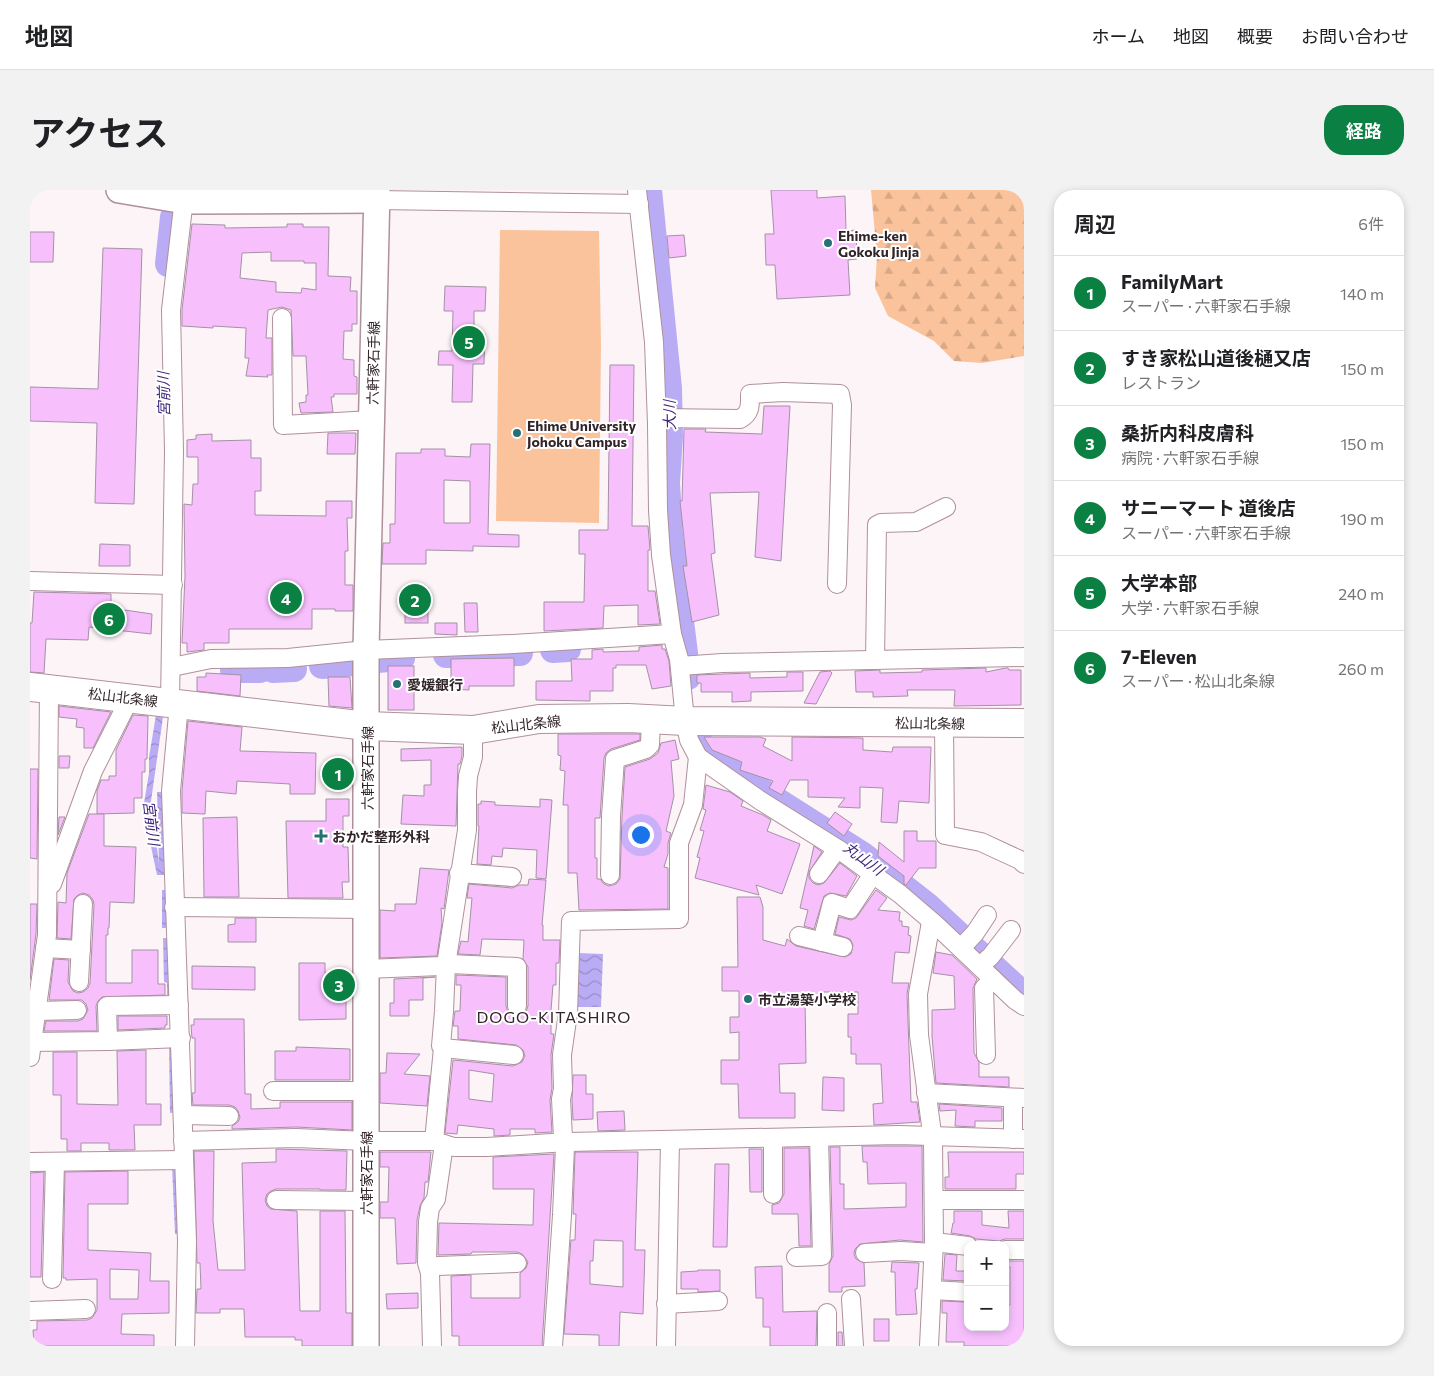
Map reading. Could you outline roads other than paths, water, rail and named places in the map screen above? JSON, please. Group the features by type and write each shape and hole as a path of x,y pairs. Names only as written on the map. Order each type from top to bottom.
{"main road":[{"path":"119,190 180,197 377,195"},
{"name":"六軒家石手線","path":"366,1346 366,650 377,195"},
{"name":"松山北条線","path":"40,688 367,726 473,730 539,719 1024,723"}],"street":[{"path":"377,195 638,197 654,342 658,418 659,537 672,634 684,666 685,721 690,740 698,757 761,801 837,849 900,894 931,922 965,944 985,962 993,979 1024,1006"},
{"path":"180,197 171,310 174,451 172,666 175,703 171,790 187,1241 185,1346"},
{"path":"282,318 283,424 372,420"},
{"path":"658,418 740,419 747,415 750,408 750,394 783,392 840,394 842,405 837,584"},
{"path":"875,660 877,525 881,523 916,522 946,507"},
{"path":"30,582 173,585"},
{"path":"172,666 210,659 288,658 366,650 513,644 672,634"},
{"path":"684,666 1024,657"},
{"path":"40,688 47,787 48,896 40,955 37,1011 30,1047 181,1038"},
{"path":"48,896 94,771 130,698"},
{"path":"610,875 610,816 615,758 646,749 650,745 651,719"},
{"path":"944,723 944,835 981,842 1020,860 1024,864"},
{"path":"432,1346 429,1268 427,1263 428,1222 430,1208 436,1199 444,1048 441,1046 446,965 467,830 467,792 468,776 473,758 473,730"},
{"path":"553,1346 565,1147 563,1142 561,1099 563,1089 562,1055 568,1013 571,921 679,919 678,843 693,804 698,757"},
{"path":"819,874 837,849"},
{"path":"460,873 512,877"},
{"path":"822,942 832,903 850,909 873,874"},
{"path":"79,982 83,904"},
{"path":"174,907 366,909"},
{"path":"965,944 975,933 986,914"},
{"path":"929,1346 934,1248 932,1135 919,1035 918,994 931,922"},
{"path":"985,962 1011,930"},
{"path":"799,936 843,947"},
{"path":"40,955 81,950"},
{"path":"366,969 446,965 517,967 517,1006"},
{"path":"986,1055 984,988 993,979"},
{"path":"108,1041 107,1006 179,1004"},
{"path":"37,1011 77,1010"},
{"path":"444,1048 514,1055"},
{"path":"273,1091 366,1091"},
{"path":"183,1141 296,1138 439,1142 454,1147 487,1147 563,1142 932,1135 1018,1139 1018,1098 926,1093"},
{"path":"183,1114 229,1116"},
{"path":"796,1257 822,1256 819,1137"},
{"path":"773,1138 773,1194"},
{"path":"666,1346 670,1141"},
{"path":"30,1162 184,1160"},
{"path":"52,1279 55,1162"},
{"path":"276,1200 366,1201"},
{"path":"934,1200 1024,1200"},
{"path":"865,1253 964,1246"},
{"path":"1009,1250 1024,1250"},
{"path":"429,1268 517,1263"},
{"path":"932,1290 964,1292"},
{"path":"852,1299 854,1346"},
{"path":"666,1304 718,1301"},
{"path":"30,1311 86,1309"},
{"path":"827,1312 827,1346"}],"water":[{"path":"157,709 164,710 151,801 159,863 157,792 166,792 168,875 157,875 145,818 144,803"},
{"path":"162,890 170,890 171,928 162,928"},
{"path":"163,938 171,938 173,1000 167,1000 167,983 164,982"},
{"path":"578,953 603,954 601,1007 576,1007"},
{"path":"169,1043 176,1043 177,1112 170,1113"},
{"path":"172,1165 179,1165 182,1234 175,1234"}],"waterway":[{"name":"大川","path":"649,190 669,388 670,436 667,483 670,534 688,677"},
{"name":"宮前川","path":"168,264 173,217"},
{"name":"大川","path":"553,650 568,649"},
{"name":"大川","path":"446,655 520,653"},
{"name":"大川","path":"377,660 402,658"},
{"name":"大川","path":"322,666 355,663"},
{"name":"大川","path":"273,670 294,669"},
{"name":"大川","path":"233,670 260,670"},
{"name":"丸山川","path":"697,734 701,746 726,768 863,855 928,906 1024,995"}],"place":[{"name":"Ehime-ken Gokoku Jinja","path":"828,243"},
{"name":"大学本部","path":"469,342"},
{"name":"Ehime University Johoku Campus","path":"517,433"},
{"name":"サニーマート 道後店","path":"286,598"},
{"name":"すき家松山道後樋又店","path":"415,600"},
{"name":"7-Eleven","path":"109,619"},
{"name":"愛媛銀行","path":"397,684"},
{"name":"FamilyMart","path":"338,774"},
{"name":"おかだ整形外科","path":"321,836"},
{"name":"桑折内科皮膚科","path":"339,985"},
{"name":"市立湯築小学校","path":"748,999"}],"district":[{"name":"DOGO-KITASHIRO","path":"554,1016"}]}
